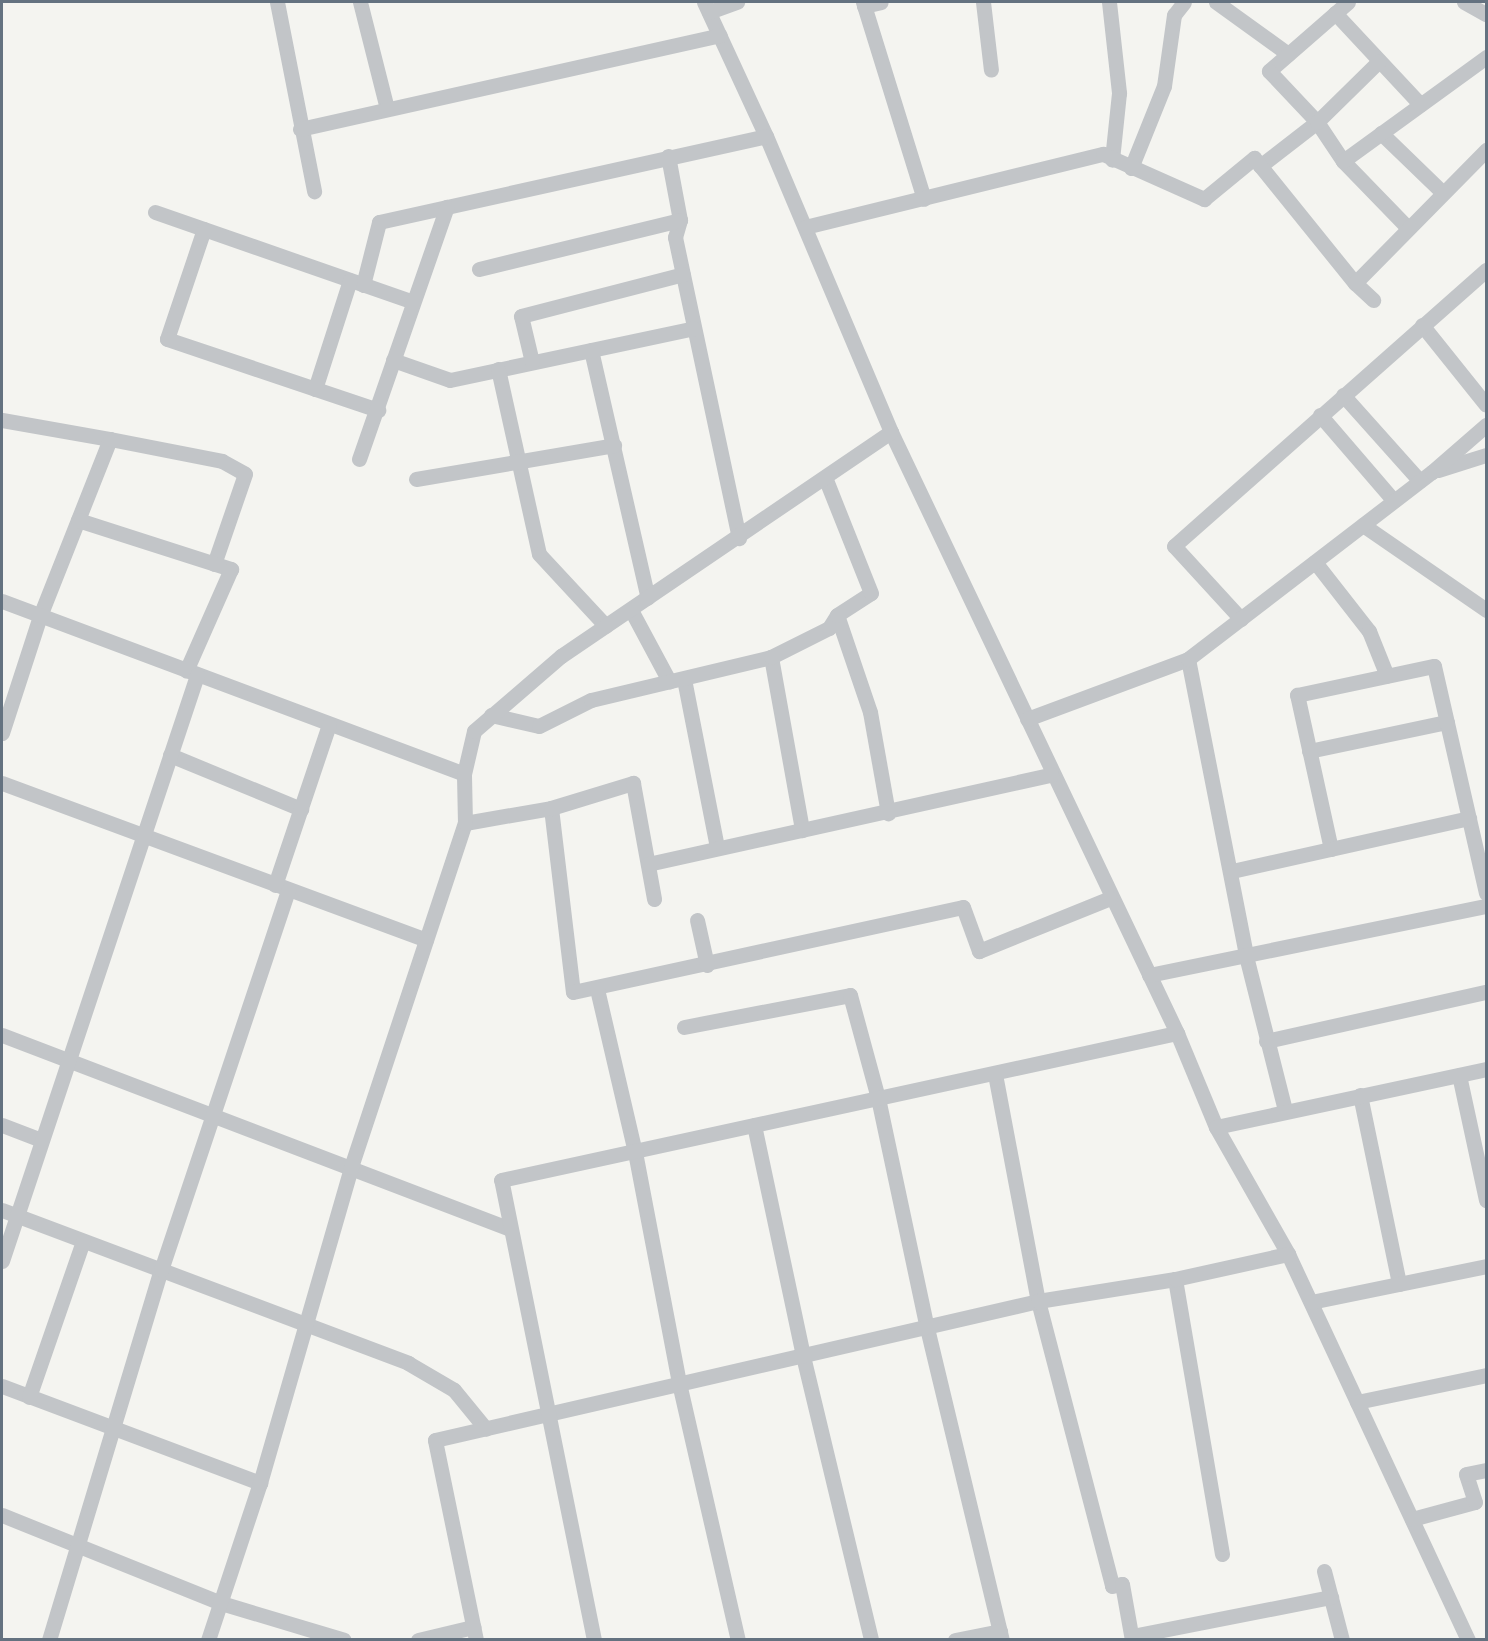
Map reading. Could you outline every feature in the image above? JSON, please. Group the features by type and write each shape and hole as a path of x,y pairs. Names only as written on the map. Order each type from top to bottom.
{"street":[{"path":"277,2 300,129 314,191"},
{"path":"360,2 387,109"},
{"path":"736,2 707,7 766,136 891,432 1027,719 1051,775 1177,1032 1216,1127 1288,1254 1468,1640"},
{"path":"881,2 864,4 924,199"},
{"path":"983,2 991,70"},
{"path":"1109,2 1119,93 1112,160"},
{"path":"1131,168 1164,86 1174,15 1184,2"},
{"path":"1216,2 1288,54"},
{"path":"1464,2 1486,14"},
{"path":"1407,227 1343,161 1317,122 1269,71 1340,6 1379,61 1420,104"},
{"path":"300,129 720,35"},
{"path":"1343,161 1486,57"},
{"path":"1260,166 1317,122 1379,61"},
{"path":"1381,134 1442,192"},
{"path":"315,389 379,222 766,136"},
{"path":"1355,284 1407,227 1486,150"},
{"path":"805,228 1103,154 1112,160 1204,199 1254,158 1355,284 1373,300"},
{"path":"668,156 680,220 675,237 739,538"},
{"path":"359,459 447,207"},
{"path":"155,212 413,302"},
{"path":"479,269 680,220"},
{"path":"204,229 167,339 378,410"},
{"path":"532,362 521,316 683,274"},
{"path":"1241,619 1174,546 1422,325 1484,277"},
{"path":"1422,325 1486,405"},
{"path":"393,360 450,380 694,328"},
{"path":"591,350 648,597"},
{"path":"498,369 539,554 606,626"},
{"path":"1342,395 1426,476"},
{"path":"1320,415 1394,501"},
{"path":"2,420 222,461 245,474 214,564"},
{"path":"1027,719 1188,659 1426,476 1482,429"},
{"path":"1426,476 1486,455 1482,429"},
{"path":"208,1640 260,1483 351,1167 465,823 464,774 474,731 561,656 826,480 891,432"},
{"path":"2,733 40,616 110,439"},
{"path":"416,479 614,445"},
{"path":"491,715 539,726 591,700 771,657 829,628 837,615 871,593 826,480"},
{"path":"2,1261 8,1213 41,1140 170,755 192,673 231,569 78,520"},
{"path":"1363,525 1486,610"},
{"path":"1315,562 1369,631 1387,676"},
{"path":"2,601 464,774"},
{"path":"631,610 676,680 717,847"},
{"path":"837,615 870,712 888,813"},
{"path":"771,657 801,830"},
{"path":"1188,659 1232,870 1246,956 1285,1110"},
{"path":"1331,849 1297,695 1434,666 1486,893"},
{"path":"1309,751 1447,722"},
{"path":"49,1640 161,1270 213,1113 281,887 301,809 329,725"},
{"path":"170,755 301,809"},
{"path":"648,864 717,847 888,813 1051,775"},
{"path":"2,783 426,940"},
{"path":"465,823 551,808 633,783 654,899"},
{"path":"551,808 573,992 597,989 963,907 979,951 1110,898"},
{"path":"1232,870 1469,818"},
{"path":"1149,975 1486,906"},
{"path":"697,920 707,965"},
{"path":"597,989 634,1152 679,1383 738,1640"},
{"path":"1266,1041 1486,992"},
{"path":"684,1027 850,994 878,1098 927,1328 1001,1635 955,1640"},
{"path":"594,1640 501,1180 995,1074 1177,1032"},
{"path":"2,1035 213,1113 510,1228"},
{"path":"1216,1127 1285,1110 1486,1069"},
{"path":"995,1074 1038,1301 1112,1586 1122,1584 1132,1638 1331,1597"},
{"path":"1459,1075 1482,1159 1486,1200"},
{"path":"1360,1095 1399,1284"},
{"path":"2,1125 41,1140"},
{"path":"754,1125 803,1356 871,1640"},
{"path":"8,1213 408,1364 454,1390 486,1429"},
{"path":"28,1397 83,1241"},
{"path":"418,1640 475,1634 435,1440 547,1412 927,1328 1038,1301 1175,1279 1288,1254"},
{"path":"1311,1302 1486,1266"},
{"path":"1175,1279 1222,1554"},
{"path":"1358,1402 1486,1375"},
{"path":"2,1386 260,1483"},
{"path":"1412,1519 1474,1502 1466,1474 1486,1470"},
{"path":"2,1515 221,1604 345,1640"},
{"path":"1324,1571 1342,1640"}]}
